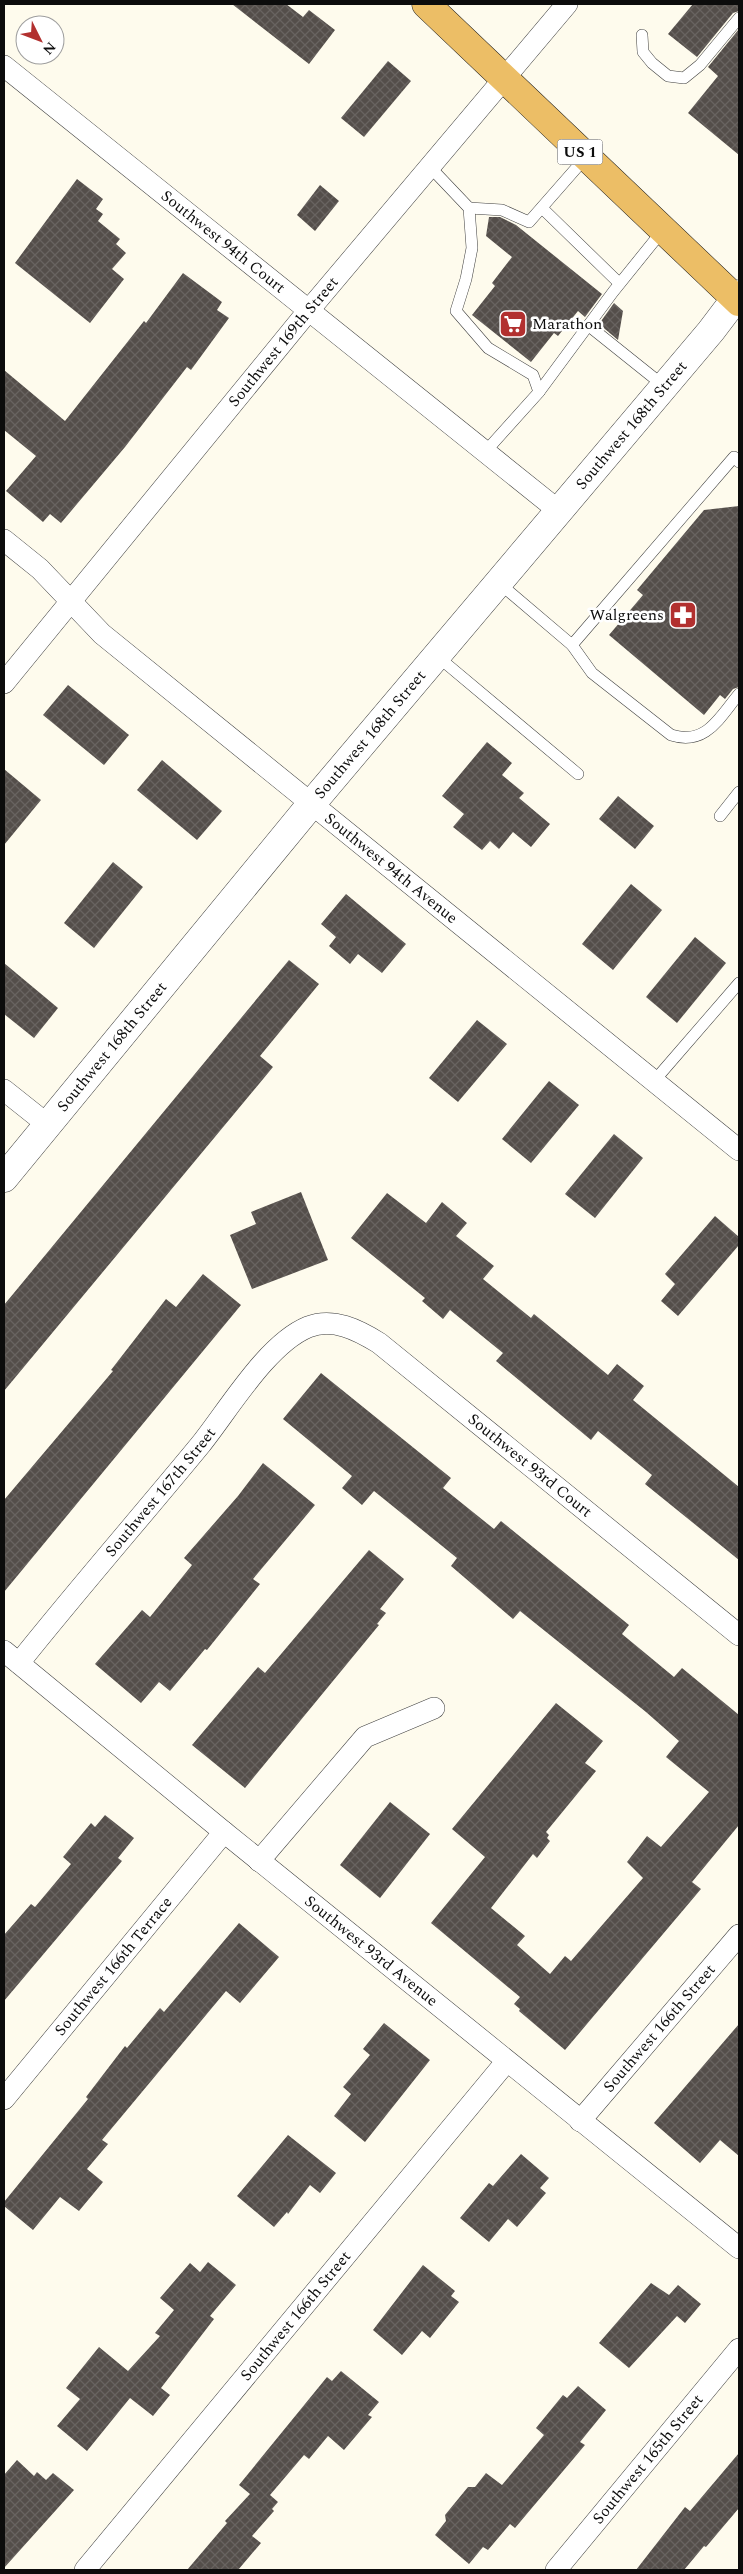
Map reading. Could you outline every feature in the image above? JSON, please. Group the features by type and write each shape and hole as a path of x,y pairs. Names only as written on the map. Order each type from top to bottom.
{"highway":[{"name":"US 1","path":"426,4 663,230 738,298"}],"street":[{"name":"Southwest 169th Street","path":"4,683 309,310 431,168 567,4"},
{"name":"Southwest 94th Court","path":"4,66 559,511"},
{"name":"Southwest 168th Street","path":"4,1178 314,802 738,298"},
{"name":"Southwest 94th Avenue","path":"4,540 40,569 102,634 314,802 739,1150"},
{"path":"4,1090 48,1125"},
{"name":"Southwest 93rd Court","path":"309,1327 335,1324 350,1327 379,1343 739,1634"},
{"name":"Southwest 167th Street","path":"12,1657 275,1351 290,1337 309,1327"},
{"name":"Southwest 93rd Avenue","path":"12,1657 506,2062 739,2248"},
{"path":"260,1861 365,1737 434,1708"},
{"name":"Southwest 166th Terrace","path":"4,2099 224,1832"},
{"name":"Southwest 166th Street","path":"580,2121 739,1935"},
{"name":"Southwest 166th Street","path":"85,2570 506,2062"},
{"name":"Southwest 165th Street","path":"556,2570 739,2349"}],"lane":[{"path":"642,35 643,52 652,63 668,76 684,78 700,65 739,18"},
{"path":"469,208 502,210 530,222 586,157"},
{"path":"431,168 469,208 472,248 466,279 456,312 488,348 533,375 539,392"},
{"path":"542,208 619,284"},
{"path":"486,451 539,392 619,284 663,230"},
{"path":"589,326 664,386"},
{"path":"572,645 734,457 739,462"},
{"path":"500,583 572,645 592,673 671,735 690,739 702,735 712,727 739,694"},
{"path":"437,656 578,774"},
{"path":"720,816 739,792"},
{"path":"654,1080 739,983"}],"building":[{"path":"232,4 286,4 303,17 309,10 335,30 309,64"},
{"path":"693,4 739,4 739,11 733,13 697,57 668,34"},
{"path":"739,29 739,155 688,113 718,76 708,67"},
{"path":"388,61 411,81 364,137 341,118"},
{"path":"77,179 103,199 96,209 103,214 98,221 120,239 116,244 126,253 112,269 124,279 90,323 15,263"},
{"path":"320,185 339,201 315,231 297,215"},
{"name":"Marathon","path":"489,217 500,217 516,225 602,294 585,317 578,311 558,336 554,333 531,362 472,315 495,286 492,283 512,257 486,236"},
{"path":"183,273 222,302 217,310 229,318 191,370 187,367 125,447 61,523 50,514 43,522 6,491 36,456 4,430 4,370 65,421 144,321 146,323"},
{"path":"614,303 623,311 618,340 599,324"},
{"name":"Walgreens","path":"739,506 739,687 733,689 725,699 720,695 704,715 609,635 643,595 637,590 704,510"},
{"path":"68,685 129,735 104,765 43,715"},
{"path":"487,742 512,763 502,775 524,793 519,798 550,824 531,847 513,832 499,849 490,841 482,850 453,827 464,814 442,796"},
{"path":"162,760 222,811 197,840 137,790"},
{"path":"4,769 41,800 4,845"},
{"path":"618,796 654,826 635,849 599,819"},
{"path":"113,862 143,887 94,948 64,923"},
{"path":"631,884 662,910 613,970 582,944"},
{"path":"346,894 406,944 382,973 358,954 350,964 329,946 336,937 321,924"},
{"path":"695,937 726,963 677,1023 646,997"},
{"path":"289,960 319,984 260,1056 273,1067 4,1391 4,1305"},
{"path":"4,963 58,1008 34,1038 4,1014"},
{"path":"477,1020 507,1044 458,1102 429,1078"},
{"path":"549,1081 579,1105 531,1163 502,1139"},
{"path":"614,1134 643,1158 595,1218 565,1194"},
{"path":"301,1192 328,1260 252,1289 230,1235 256,1224 251,1212"},
{"path":"387,1193 426,1223 442,1202 467,1223 456,1236 494,1266 483,1279 531,1318 534,1314 608,1375 617,1364 644,1386 633,1400 739,1487 739,1560 645,1484 652,1475 598,1431 591,1440 496,1361 503,1353 450,1310 443,1319 422,1301 425,1298 351,1238"},
{"path":"715,1216 739,1237 739,1245 678,1316 661,1301 675,1284 665,1274"},
{"path":"203,1274 241,1305 4,1592 4,1500 113,1371 111,1370 166,1299 176,1307"},
{"path":"321,1373 451,1478 443,1488 494,1529 501,1521 629,1625 622,1634 674,1677 682,1668 739,1715 739,1825 692,1882 701,1889 565,2050 519,2011 520,2009 514,2004 520,1997 431,1923 485,1857 452,1829 556,1703 603,1741 585,1763 596,1771 546,1832 549,1835 547,1838 550,1841 537,1858 533,1854 491,1908 525,1936 517,1945 550,1974 565,1956 571,1961 643,1878 627,1862 647,1836 661,1847 709,1792 666,1757 679,1741 646,1712 520,1611 513,1619 451,1566 457,1558 374,1491 362,1505 342,1488 352,1476 283,1419"},
{"path":"263,1463 315,1505 253,1579 260,1584 207,1650 205,1649 170,1691 159,1682 141,1703 95,1664 142,1610 150,1617 192,1565 184,1558 238,1496"},
{"path":"369,1550 404,1579 380,1609 386,1613 377,1624 379,1625 245,1788 192,1745 258,1667 265,1673"},
{"path":"390,1802 430,1834 380,1898 340,1865"},
{"path":"105,1815 134,1838 118,1858 122,1861 4,2001 4,1935 31,1904 35,1907 71,1864 63,1857 91,1823 95,1827"},
{"path":"239,1923 279,1957 240,2003 226,1991 102,2140 108,2144 87,2169 103,2182 79,2211 60,2197 33,2230 4,2206 4,2202 88,2099 86,2097 125,2046 127,2048 160,2008 164,2012"},
{"path":"384,2023 430,2060 365,2142 334,2116 351,2094 343,2087 370,2055 363,2049"},
{"path":"739,2024 739,2156 720,2140 700,2163 654,2123"},
{"path":"288,2135 336,2173 320,2193 310,2185 288,2214 287,2212 274,2227 237,2196"},
{"path":"521,2154 549,2178 540,2188 546,2193 517,2227 508,2219 489,2242 460,2218 489,2183 493,2186"},
{"path":"208,2262 236,2285 210,2316 214,2319 161,2388 170,2395 153,2416 130,2398 87,2451 57,2426 80,2399 66,2388 99,2347 128,2371 160,2336 155,2333 174,2310 160,2298 190,2263 200,2272"},
{"path":"423,2265 455,2291 451,2296 459,2302 430,2338 422,2331 402,2355 373,2330"},
{"path":"651,2283 669,2295 678,2285 701,2304 685,2323 677,2316 629,2368 599,2343"},
{"path":"341,2371 379,2402 368,2415 372,2417 344,2450 328,2436 309,2459 304,2455 270,2495 278,2502 272,2509 274,2511 252,2536 261,2543 238,2570 187,2570 227,2523 225,2521 250,2494 239,2485 327,2377 332,2381"},
{"path":"578,2386 606,2410 580,2442 585,2445 515,2528 510,2524 488,2550 483,2547 469,2564 435,2535 446,2521 445,2515 468,2487 475,2487 486,2473 502,2485 544,2435 536,2428 563,2395 567,2398"},
{"path":"739,2453 739,2508 706,2547 704,2546 684,2570 636,2570 685,2507 690,2511"},
{"path":"17,2460 34,2476 37,2472 46,2480 53,2473 74,2490 4,2568 4,2475"}],"place":[{"name":"Marathon","path":"513,324"},
{"name":"Walgreens","path":"683,615"}]}
